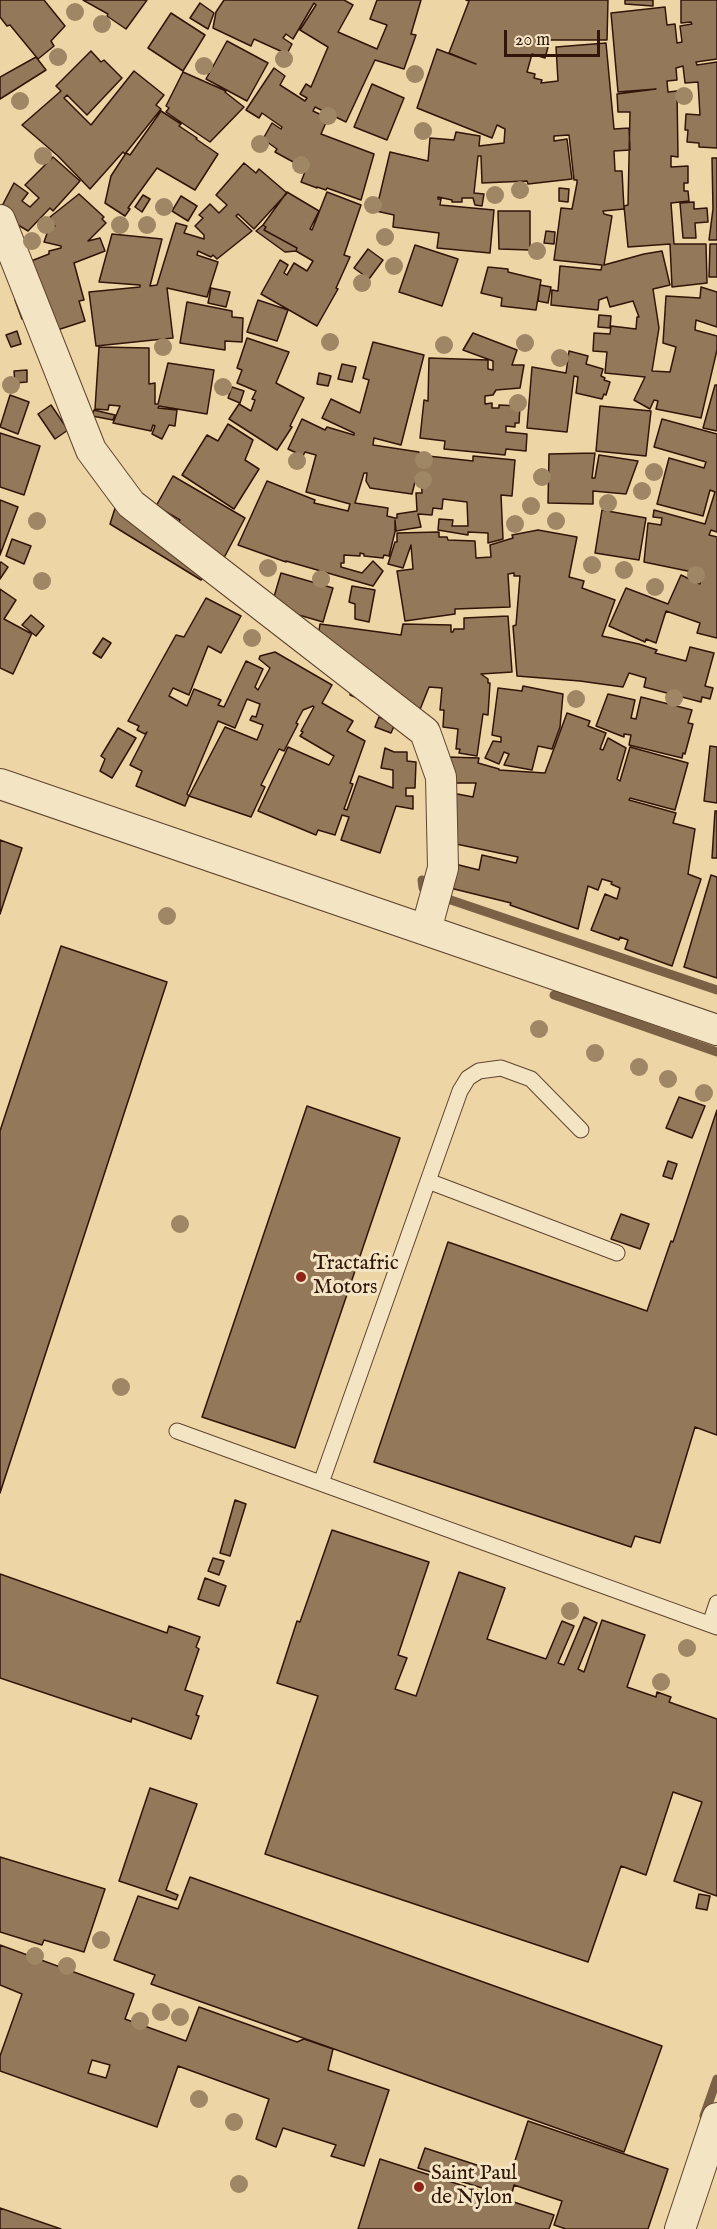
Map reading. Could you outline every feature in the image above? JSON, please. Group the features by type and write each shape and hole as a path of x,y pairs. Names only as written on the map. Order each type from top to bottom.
{"street":[{"path":"0,220 91,450 131,504 425,732 441,777 443,868 426,930"},
{"path":"0,784 717,1030"},
{"path":"680,2229 717,2118"}],"lane":[{"path":"321,1483 460,1091 468,1078 479,1071 501,1068 531,1079 581,1130"},
{"path":"428,1181 617,1253"},
{"path":"177,1431 713,1626 717,1603"}],"building":[{"path":"0,0 44,0 65,26 51,41 54,46 38,59 10,25 7,26 0,17"},
{"path":"83,0 147,0 126,29 107,16 108,14"},
{"path":"224,0 344,0 353,5 338,32 377,49 387,25 370,19 377,0 421,0 411,34 416,35 404,69 375,60 346,122 315,107 313,111 328,118 321,134 374,154 361,200 301,182 306,169 275,152 277,149 263,139 272,123 281,129 282,127 262,113 259,118 246,110 274,68 285,76 280,85 305,101 307,98 300,94 306,84 311,87 328,47 300,30 316,5 314,3 293,39 286,34 283,38 292,44 287,54 254,39 251,46 213,28 216,12"},
{"path":"466,0 608,0 607,40 550,40 545,58 532,54 527,72 535,74 534,78 542,80 541,83 558,81 556,47 606,43 614,129 629,128 630,150 614,151 615,171 622,171 624,209 603,211 604,214 612,216 604,265 662,251 670,285 653,289 659,328 652,371 670,372 676,347 663,343 666,296 700,298 701,287 717,292 717,327 696,320 695,330 717,336 717,350 701,418 656,409 658,401 654,400 650,409 634,400 645,377 605,373 607,352 593,351 594,333 610,334 611,326 636,329 637,317 639,317 633,301 610,307 607,297 599,300 598,310 551,305 552,290 558,291 560,266 601,270 602,265 554,260 561,208 572,209 577,183 577,180 574,180 569,135 554,136 554,141 567,139 572,179 528,184 527,181 482,183 481,156 478,156 474,193 484,194 482,206 475,205 473,198 462,198 462,202 452,202 452,200 438,197 441,199 440,205 494,210 490,253 437,248 439,233 393,227 394,215 376,211 390,152 428,161 430,138 454,140 456,132 480,136 479,146 504,143 505,129 497,125 492,138 417,108 437,49 476,64 449,53 469,1"},
{"path":"625,0 653,0 653,6 625,4"},
{"path":"681,0 717,0 717,59 696,62 697,65 717,62 717,148 699,147 699,143 687,142 686,114 700,115 698,82 685,83 683,66 676,68 677,80 667,81 668,92 677,91 678,157 671,156 671,167 688,166 688,183 684,183 684,191 688,191 689,201 671,203 674,244 706,244 707,283 672,287 670,244 628,247 624,206 628,205 630,112 618,112 617,94 656,89 618,92 611,13 665,7 667,25 675,24 677,43 682,42 680,26 692,24 691,22 681,23"},
{"path":"200,3 214,13 208,29 190,18"},
{"path":"171,13 205,35 183,71 148,48"},
{"path":"227,41 268,63 247,101 206,79"},
{"path":"91,51 122,78 87,115 67,95 64,98 91,125 134,71 164,95 156,105 161,109 125,154 123,152 90,189 58,156 22,125 61,91 56,86"},
{"path":"36,57 46,70 0,99 0,77"},
{"path":"183,72 226,91 244,107 210,142 166,112 169,108 166,106"},
{"path":"372,84 404,98 387,140 354,127"},
{"path":"161,111 218,154 195,190 157,168 128,208 130,209 125,216 105,203 111,176 126,153 130,155"},
{"path":"53,157 80,181 53,211 50,208 28,231 0,214 0,210 14,183 28,193 22,201 30,207 39,198 25,185"},
{"path":"712,158 717,158 717,240 709,240 713,209"},
{"path":"244,163 256,173 259,169 287,193 254,229 238,214 236,216 252,231 217,259 213,255 211,257 198,251 197,255 218,262 207,297 167,288 173,338 96,346 89,292 140,287 140,285 99,282 112,234 162,239 150,286 157,285 176,223 187,226 184,233 204,239 204,235 195,226 203,218 199,215 210,204 219,213 227,205 216,195"},
{"path":"559,188 569,189 568,202 559,201"},
{"path":"287,192 319,211 310,229 312,230 327,192 361,205 344,255 350,257 336,288 338,289 317,326 261,294 280,260 288,265 284,273 287,275 294,263 307,271 313,261 296,251 297,248 264,230 266,227 263,225"},
{"path":"79,194 104,217 102,219 106,223 88,241 100,238 105,251 74,263 84,300 79,301 85,321 48,333 41,312 22,319 15,300 35,293 26,263 49,254 49,251 61,248 61,246 44,242 50,225 55,226 50,217"},
{"path":"143,195 150,199 142,212 135,207"},
{"path":"181,196 197,206 188,221 172,211"},
{"path":"694,202 694,209 707,208 708,222 695,223 696,238 683,238 680,203"},
{"path":"498,211 530,211 530,250 499,249"},
{"path":"263,225 266,227 264,230 297,248 296,251 285,252 256,231"},
{"path":"546,231 555,232 554,244 544,243"},
{"path":"710,244 717,244 717,277 709,277"},
{"path":"415,245 458,259 442,306 399,292"},
{"path":"368,249 383,260 369,279 354,268"},
{"path":"488,267 508,269 508,272 541,280 536,310 501,306 502,298 481,293"},
{"path":"540,285 551,287 548,303 538,301"},
{"path":"211,288 230,292 226,307 208,303"},
{"path":"258,300 288,310 277,341 247,332"},
{"path":"187,302 232,311 232,317 243,318 242,342 225,341 225,350 180,343"},
{"path":"599,315 611,316 610,328 598,327"},
{"path":"17,331 21,344 11,347 6,335"},
{"path":"473,333 517,350 512,365 524,365 520,388 496,390 493,395 485,396 485,404 492,403 492,408 499,408 499,405 520,406 519,423 515,423 515,427 506,426 506,432 527,434 526,451 506,449 505,455 444,449 445,441 420,438 424,400 428,401 429,358 488,360 488,369 493,370 493,361 463,350"},
{"path":"247,338 289,352 276,383 304,398 290,426 292,427 277,450 229,419 239,404 251,411 255,400 252,399 256,391 237,383 242,370 237,368"},
{"path":"373,342 424,355 401,445 374,438 373,445 419,452 419,455 473,461 473,456 515,460 512,496 501,495 503,539 488,543 488,533 468,532 468,535 438,530 439,519 453,520 452,526 468,526 467,502 443,499 442,509 433,508 432,515 418,514 421,527 396,531 395,520 395,532 389,556 384,555 383,558 364,556 360,553 360,556 344,555 344,563 341,563 341,567 362,573 373,561 383,571 373,586 286,562 238,545 267,481 315,500 314,503 348,511 350,504 306,492 316,455 305,452 303,456 288,449 302,419 325,430 327,427 354,435 322,418 331,399 360,413 369,380 363,378","holes":["364,473 367,473 366,481 370,488 412,494 416,478 421,478 422,493 416,493 417,511 397,514 395,518 387,516 388,508 355,503"]},
{"path":"99,347 149,348 149,384 155,383 155,404 158,404 168,363 214,370 207,414 159,406 158,408 177,410 175,426 169,425 162,439 152,434 155,426 153,425 151,431 113,423 120,406 109,405 108,410 95,409"},
{"path":"569,351 588,356 586,364 603,369 601,376 610,382 606,395 604,394 602,399 576,393 578,377 574,376 567,432 527,428 532,367 566,373"},
{"path":"342,364 356,367 352,382 338,379"},
{"path":"27,370 27,382 15,383 14,371"},
{"path":"319,373 331,376 328,386 317,384"},
{"path":"715,385 717,385 717,431 703,428"},
{"path":"232,387 244,391 240,403 228,398"},
{"path":"10,395 29,402 18,434 0,427"},
{"path":"51,405 68,430 55,439 38,414"},
{"path":"600,406 651,411 646,456 596,451"},
{"path":"94,410 115,415 113,420 92,416"},
{"path":"662,419 717,434 717,532 711,530 709,535 717,537 717,638 697,633 700,623 666,611 656,643 646,639 645,642 609,626 626,588 668,604 681,575 700,584 702,574 644,562 648,523 661,525 662,518 653,517 654,510 705,524 715,492 710,490 703,516 657,504 669,458 704,468 706,462 654,447"},
{"path":"228,424 253,440 245,460 259,469 234,509 182,475 207,435 218,441"},
{"path":"0,433 40,446 24,495 0,487"},
{"path":"595,453 592,478 595,478 599,455 638,461 626,494 593,491 593,504 548,503 549,454"},
{"path":"173,476 245,518 216,573 178,523 180,520 156,506"},
{"path":"0,500 18,507 0,555"},
{"path":"117,502 204,577 201,580 110,524"},
{"path":"602,510 646,518 639,560 595,553"},
{"path":"538,530 577,537 569,577 584,581 582,588 615,600 602,636 639,644 657,650 655,653 686,661 690,647 714,653 705,686 713,688 710,699 702,697 701,702 644,687 646,678 629,673 623,687 517,676 513,626 516,625 520,576 514,576 514,573 508,574 510,607 455,609 455,614 405,621 397,571 413,569 411,545 403,568 388,564 395,542 397,542 397,533 439,532 439,537 447,537 448,540 475,541 476,558 491,557 490,545 513,538 512,535"},
{"path":"12,539 31,546 24,564 6,556"},
{"path":"0,563 8,567 0,579"},
{"path":"281,573 333,588 323,622 271,607"},
{"path":"352,586 375,590 369,622 355,619 355,604 349,602"},
{"path":"0,589 16,600 4,619 30,633 22,625 31,615 44,626 36,636 32,633 13,674 0,668"},
{"path":"206,598 241,616 221,653 208,646 189,695 173,688 169,696 187,706 194,689 221,700 218,705 224,707 246,661 263,669 255,687 258,690 270,668 259,659 260,656 275,652 332,685 322,703 353,721 347,731 365,741 350,783 353,784 344,809 347,810 359,776 393,788 393,770 381,768 385,748 394,752 407,752 407,761 416,762 415,788 406,788 406,796 413,796 413,809 396,806 380,853 341,840 349,817 342,815 335,835 318,830 316,835 258,811 288,747 329,765 334,756 300,736 313,706 303,710 284,751 279,749 261,785 265,787 251,817 189,796 185,806 136,786 142,771 130,765 147,732 145,734 137,730 139,726 128,721 176,635 184,637","holes":["247,699 260,704 256,717 252,716 250,720 263,725 257,740 225,727 189,796 187,794 218,721 235,728"]},
{"path":"508,616 512,672 481,674 490,683 488,715 483,714 477,756 459,753 460,749 456,749 458,729 443,727 444,710 440,710 442,688 429,687 415,722 350,695 356,674 314,664 320,624 401,635 403,624 451,625 451,632 453,632 454,629 464,629 464,618"},
{"path":"103,638 111,643 101,658 93,653"},
{"path":"523,686 563,694 560,727 552,749 538,746 532,770 504,765 509,754 504,752 499,764 485,758 493,741 501,742 501,737 492,735 498,688 522,691"},
{"path":"608,694 635,700 631,718 636,719 641,697 692,710 688,723 693,724 682,758 629,745 631,735 624,734 624,737 596,726"},
{"path":"567,713 590,721 588,726 606,733 600,749 603,750 608,738 626,748 617,779 620,781 630,747 688,763 675,810 630,798 629,800 676,813 673,823 695,829 688,874 701,879 672,966 625,949 628,940 620,937 619,940 591,930 605,894 617,899 620,888 611,884 612,882 602,879 598,890 588,886 578,929 510,905 511,903 450,888 455,864 479,870 482,855 516,863 518,857 437,840 447,792 473,797 476,783 448,783 448,757 479,758 478,763 499,770 545,773"},
{"path":"379,717 395,724 391,733 375,727"},
{"path":"118,728 136,738 112,778 100,771 105,759 101,756"},
{"path":"710,746 717,747 717,803 704,801"},
{"path":"715,811 717,811 717,858 712,858"},
{"path":"0,840 22,848 0,914"},
{"path":"711,875 717,877 717,978 684,967"},
{"path":"61,946 167,982 0,1493 0,1131"},
{"path":"679,1097 705,1106 692,1138 666,1128"},
{"name":"Tractafric Motors","path":"307,1106 400,1138 295,1448 202,1417"},
{"path":"717,1110 717,1435 695,1427 660,1543 635,1536 631,1547 374,1462 448,1242 647,1311 671,1241 673,1242"},
{"path":"668,1161 677,1164 672,1179 663,1176"},
{"path":"621,1214 649,1224 640,1249 611,1239"},
{"path":"235,1500 246,1504 230,1556 220,1553"},
{"path":"332,1530 429,1562 398,1655 407,1658 395,1689 416,1696 459,1572 505,1588 487,1639 546,1659 562,1621 574,1626 558,1663 564,1665 584,1617 597,1623 578,1669 584,1672 602,1620 645,1635 627,1687 656,1697 657,1692 671,1697 669,1702 717,1719 717,1896 674,1881 702,1802 673,1792 646,1875 621,1866 588,1962 265,1854 318,1696 277,1683 297,1621 300,1622"},
{"path":"213,1558 224,1561 219,1575 208,1571"},
{"path":"0,1574 167,1633 169,1626 200,1637 196,1647 199,1649 185,1690 203,1696 191,1739 132,1718 131,1722 0,1678"},
{"path":"205,1578 226,1586 219,1606 198,1599"},
{"path":"150,1788 197,1804 166,1890 178,1895 176,1900 119,1881"},
{"path":"0,1857 105,1889 84,1952 44,1940 42,1945 0,1932"},
{"path":"190,1877 662,2046 624,2152 151,1984 155,1975 114,1960 138,1896 178,1909"},
{"path":"699,1894 710,1896 707,1910 696,1908"},
{"path":"0,1945 134,1994 125,2019 186,2041 199,2007 297,2042 304,2039 333,2049 328,2070 389,2090 364,2166 331,2156 336,2145 283,2128 276,2147 256,2139 269,2099 178,2066 157,2127 0,2071 0,2056 22,1994 0,1985"},
{"path":"92,2060 110,2065 106,2078 88,2073"},
{"path":"528,2121 668,2169 648,2229 566,2229 554,2225 562,2201 514,2185 511,2197 418,2168 425,2148 510,2176"},
{"name":"Saint Paul de Nylon","path":"380,2159 554,2215 549,2229 358,2229"},
{"path":"0,2208 61,2229 0,2229"}],"waterway":[{"path":"422,880 423,888 436,895 717,990"},
{"path":"554,995 717,1052"},
{"path":"704,2116 717,2079"}],"place":[{"name":"Tractafric Motors","path":"301,1277"},
{"name":"Saint Paul de Nylon","path":"419,2187"}]}
